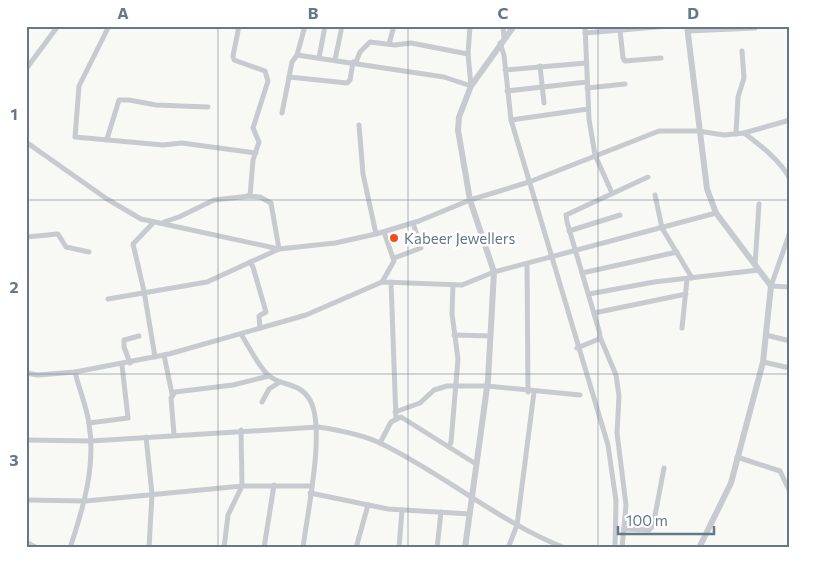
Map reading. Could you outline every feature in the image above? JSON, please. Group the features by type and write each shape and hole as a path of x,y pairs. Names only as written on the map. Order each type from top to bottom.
{"street":[{"path":"26,69 58,26"},
{"path":"109,26 79,86 75,137 163,145 182,143 256,153"},
{"path":"239,26 233,58 237,63 265,71 268,81 253,128 258,142 253,160 250,196 247,196"},
{"path":"282,113 293,57 297,55 304,26"},
{"path":"319,58 324,26"},
{"path":"335,60 342,26"},
{"path":"388,44 394,26"},
{"path":"470,26 468,54 472,86"},
{"path":"503,26 502,40 511,120 550,258 608,445 616,495 615,548"},
{"path":"465,548 487,386 494,272 470,200 458,130 459,117 472,86 502,40 514,26"},
{"path":"585,26 588,109 595,155 612,193"},
{"path":"585,33 669,26"},
{"path":"756,28 688,29 698,131 707,189 716,214 771,286 790,287"},
{"path":"620,30 625,61 660,58"},
{"path":"289,77 347,84 354,62 368,42 388,44 411,43 468,54"},
{"path":"736,134 738,97 744,78 742,50"},
{"path":"297,55 354,62 444,77 472,86"},
{"path":"505,70 586,62"},
{"path":"540,66 544,103"},
{"path":"507,91 542,87 625,84"},
{"path":"107,139 120,100 156,105 208,107"},
{"path":"511,120 588,109"},
{"path":"108,299 207,282 279,249 335,243 384,232 413,223 470,200 530,182 659,131 698,131 724,135 736,134 790,120"},
{"path":"359,125 363,174 376,234"},
{"path":"744,133 764,150 784,170 790,179"},
{"path":"26,142 107,199 141,220 162,222 279,249"},
{"path":"622,548 625,496 617,433 619,396 616,375 600,337 589,294 569,231 566,214 648,176"},
{"path":"655,195 662,228 677,252 689,279 682,328"},
{"path":"162,222 179,218 214,200 247,196 260,197 271,203 279,249"},
{"path":"757,268 759,204"},
{"path":"26,373 38,375 75,372 122,365 306,315 382,282 472,283 494,272 716,214"},
{"path":"569,231 620,215"},
{"path":"154,222 133,244 144,292 155,357"},
{"path":"394,258 421,248 413,223"},
{"path":"382,282 393,265 394,258 384,232"},
{"path":"699,548 730,483 738,457 763,362 771,286 790,232"},
{"path":"26,237 58,234 66,247 89,252"},
{"path":"582,272 677,252"},
{"path":"250,262 266,312 259,316 260,328"},
{"path":"508,548 516,525 531,392 527,264"},
{"path":"589,294 654,282 689,279 757,268"},
{"path":"391,282 396,418"},
{"path":"449,446 457,386 458,359 454,335 453,284"},
{"path":"594,313 686,294"},
{"path":"241,334 269,376 280,382 295,385 310,400 318,427 303,548"},
{"path":"454,335 490,336"},
{"path":"766,335 790,341"},
{"path":"130,363 124,347 124,340 139,336"},
{"path":"577,348 596,342 600,337"},
{"path":"164,355 172,394 174,435"},
{"path":"763,362 790,368"},
{"path":"89,423 128,418 122,365"},
{"path":"70,548 86,501 91,440 89,423 75,372"},
{"path":"172,394 269,376"},
{"path":"262,402 269,389 280,382"},
{"path":"395,412 424,401 438,388 457,386 487,386 531,392 580,395"},
{"path":"380,443 388,427 396,418 404,418 476,464"},
{"path":"26,440 91,440 318,427 338,430 380,443 536,537 565,548"},
{"path":"224,548 228,515 242,486 241,430"},
{"path":"146,437 152,494 150,548"},
{"path":"738,457 780,471 790,492"},
{"path":"624,529 649,530 654,526 664,468"},
{"path":"26,500 86,501 242,486 274,484 310,486"},
{"path":"264,548 274,484"},
{"path":"310,493 402,510 470,514"},
{"path":"356,548 368,505"},
{"path":"399,548 402,510"},
{"path":"437,548 441,512"},
{"path":"26,542 37,548"}],"place":[{"name":"Kabeer Jewellers","path":"394,238"}]}
